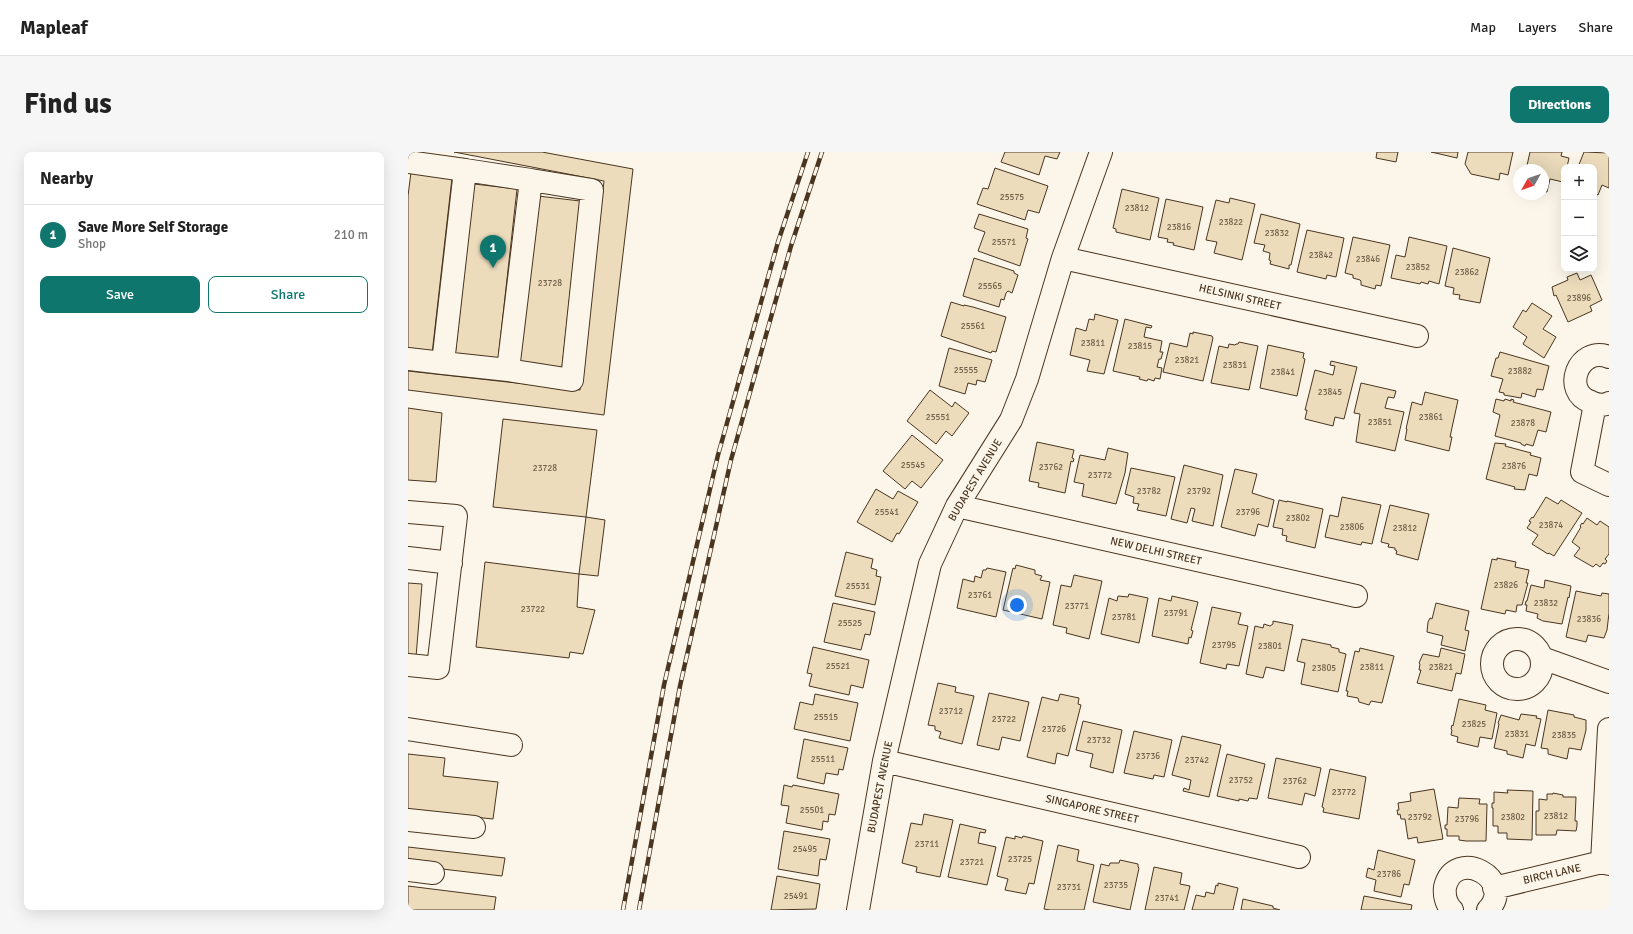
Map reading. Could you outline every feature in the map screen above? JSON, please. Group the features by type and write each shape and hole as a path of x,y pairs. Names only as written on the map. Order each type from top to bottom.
{"street":[{"name":"BUDAPEST AVENUE","path":"858,910 884,761 930,564 957,506 1011,420 1027,378 1063,258 1101,152"},
{"path":"408,162 592,190 572,380 508,370 408,359"},
{"path":"444,363 465,170"},
{"path":"508,370 531,180"},
{"name":"HELSINKI STREET","path":"1063,258 1417,336"},
{"path":"1609,357 1595,355 1586,359 1579,366 1575,375 1579,394 1587,401 1602,404 1582,472 1609,485"},
{"name":"NEW DELHI STREET","path":"957,506 1356,596"},
{"path":"408,512 456,516 452,563 438,668 408,665"},
{"path":"408,558 452,563"},
{"path":"1542,658 1609,682"},
{"path":"408,729 511,745"},
{"path":"1606,863 1609,729"},
{"name":"SINGAPORE STREET","path":"884,761 1299,857"},
{"path":"408,820 474,827"},
{"name":"BIRCH LANE","path":"1494,888 1606,863"},
{"path":"1452,910 1445,898 1445,888 1448,879 1455,872 1464,868 1474,868 1491,878 1495,897 1488,910"},
{"path":"408,870 433,873"}],"building":[{"path":"454,152 542,152 633,169 604,415 408,390 408,371 580,390 604,181"},
{"path":"1005,152 1060,152 1057,159 1045,156 1039,175 1001,162"},
{"path":"1377,152 1398,152 1396,162 1376,158"},
{"path":"1431,152 1458,152 1457,158"},
{"path":"1468,152 1513,152 1508,175 1500,173 1499,180 1471,174 1465,164"},
{"path":"1530,152 1562,152 1561,156 1569,158 1568,164 1561,164 1561,182 1550,179 1549,183 1549,164 1527,164"},
{"path":"1584,152 1609,153 1609,188 1602,185 1597,194 1597,164 1579,164"},
{"path":"995,168 1048,186 1039,213 1028,210 1025,220 977,204 983,188 988,189"},
{"path":"411,172 452,178 432,354 408,351 408,196"},
{"path":"474,184 517,189 498,360 455,356"},
{"path":"1122,189 1159,198 1150,240 1116,232 1116,229 1113,228"},
{"path":"538,196 580,201 562,368 519,364"},
{"path":"1230,198 1255,204 1242,260 1214,253 1217,242 1206,240 1216,200 1229,203"},
{"path":"1166,199 1203,207 1194,250 1173,245 1174,243 1167,242 1168,239 1158,237"},
{"path":"979,214 1028,229 1026,238 1028,239 1020,266 978,251 985,232 974,228"},
{"path":"1261,214 1300,224 1289,269 1270,264 1270,253 1263,251 1265,245 1254,243"},
{"path":"1307,230 1344,238 1336,277 1327,275 1326,279 1297,272"},
{"path":"1353,237 1390,245 1381,286 1376,285 1375,289 1361,285 1360,280 1353,278 1353,275 1345,273"},
{"path":"1409,237 1447,246 1439,284 1429,281 1428,284 1421,282 1420,284 1391,278 1396,255 1405,257"},
{"path":"1453,248 1490,258 1480,303 1459,299 1460,295 1453,294 1454,288 1445,286"},
{"path":"974,258 1014,271 1014,273 1018,275 1012,293 1008,291 1006,293 1004,300 1001,299 999,307 963,296"},
{"path":"1577,273 1580,280 1591,275 1602,300 1590,306 1592,311 1568,322 1556,295 1554,296 1552,287 1568,280 1567,277"},
{"path":"951,302 1006,317 996,352 992,351 991,353 941,336"},
{"path":"1532,303 1552,316 1543,329 1556,337 1544,358 1523,344 1527,337 1513,327 1523,310 1526,312"},
{"path":"1095,314 1118,320 1104,374 1087,371 1090,360 1070,355 1076,328 1086,331 1089,319 1094,320"},
{"path":"1125,319 1152,326 1151,328 1146,327 1144,337 1162,341 1160,352 1163,352 1157,367 1162,368 1160,379 1155,378 1154,381 1148,379 1147,381 1139,379 1140,377 1113,371"},
{"path":"1193,332 1212,336 1213,338 1203,381 1163,372 1170,343 1187,347 1190,333 1193,334"},
{"path":"1239,342 1258,346 1249,390 1211,383 1219,346 1228,348 1229,344 1235,345"},
{"path":"1268,345 1304,353 1303,358 1305,359 1297,396 1260,388"},
{"path":"949,348 992,360 985,382 977,380 976,385 968,383 965,394 939,386"},
{"path":"1500,352 1549,366 1543,390 1537,389 1535,397 1522,393 1521,398 1504,395 1504,393 1499,392 1503,379 1491,376 1496,358 1498,358"},
{"path":"1331,361 1357,367 1344,419 1335,417 1333,426 1305,419 1307,410 1305,410 1315,370 1333,375 1335,366 1330,365"},
{"path":"1361,383 1396,391 1394,398 1388,397 1385,408 1404,412 1395,451 1356,442 1360,414 1354,413"},
{"path":"930,390 952,407 955,402 969,413 952,436 946,431 936,444 907,421"},
{"path":"1425,392 1458,400 1450,437 1452,437 1449,451 1405,440 1412,402 1422,405"},
{"path":"1496,399 1511,401 1511,399 1514,400 1513,402 1551,412 1546,432 1538,430 1533,446 1526,444 1525,446 1521,443 1495,436 1500,415 1493,412"},
{"path":"408,408 442,413 436,482 408,480"},
{"path":"503,419 597,430 586,517 493,507"},
{"path":"912,435 943,460 921,488 912,481 905,489 883,471"},
{"path":"1037,442 1074,450 1072,458 1074,459 1073,462 1071,461 1065,493 1038,487 1039,483 1029,481"},
{"path":"1495,443 1506,444 1505,446 1531,453 1530,455 1541,458 1537,476 1529,474 1525,490 1514,489 1515,487 1486,479"},
{"path":"1108,448 1128,453 1125,473 1116,504 1082,496 1084,484 1074,482 1080,455 1105,460"},
{"path":"1184,465 1223,475 1213,526 1192,521 1195,509 1191,508 1187,523 1171,519"},
{"path":"1131,468 1175,477 1166,516 1137,510 1139,504 1133,503 1134,497 1125,494"},
{"path":"1235,469 1257,474 1252,493 1274,500 1268,527 1258,524 1255,536 1221,527"},
{"path":"876,489 893,499 898,491 918,502 899,534 897,533 892,542 857,522"},
{"path":"1342,497 1381,505 1372,544 1362,542 1361,545 1325,537 1330,515 1338,517"},
{"path":"1546,497 1558,504 1561,500 1582,513 1554,556 1532,544 1538,535 1527,528 1531,522 1529,521 1532,517 1533,518"},
{"path":"1279,500 1323,509 1315,548 1286,541 1287,536 1282,535 1283,529 1273,527"},
{"path":"1390,505 1429,514 1418,560 1396,554 1397,551 1395,548 1388,547 1389,544 1381,542"},
{"path":"586,517 605,520 598,576 579,574"},
{"path":"1587,518 1597,525 1600,521 1609,527 1609,554 1605,559 1607,561 1605,564 1603,563 1600,567 1596,564 1593,567 1574,556 1580,548 1572,542 1581,527 1580,526"},
{"path":"846,552 873,559 871,568 877,570 876,576 881,577 875,605 835,596"},
{"path":"1497,558 1516,562 1515,567 1529,570 1526,583 1528,583 1522,605 1517,605 1516,612 1506,610 1505,614 1481,609 1492,559 1497,560"},
{"path":"485,562 579,574 577,607 595,610 583,654 570,652 569,658 476,647"},
{"path":"1016,565 1035,570 1035,574 1042,576 1040,580 1050,582 1042,619 1003,610 1013,568 1015,569"},
{"path":"987,568 1006,572 996,617 957,608 963,579 974,582 975,576 981,578 983,570 986,570"},
{"path":"1074,575 1102,581 1089,639 1066,633 1067,628 1053,625 1061,585 1071,587"},
{"path":"1545,580 1571,586 1562,624 1543,621 1537,618 1538,614 1526,611 1527,605 1525,605 1531,585 1544,588"},
{"path":"408,583 422,584 416,657 408,656"},
{"path":"1576,591 1601,596 1602,593 1609,594 1609,613 1607,630 1604,638 1588,635 1586,642 1566,637"},
{"path":"1129,594 1148,598 1139,643 1101,634 1109,598 1117,601 1118,596 1128,597"},
{"path":"1172,596 1198,602 1191,630 1193,631 1191,638 1189,637 1188,644 1152,636 1159,598 1171,601"},
{"path":"833,603 875,612 870,635 865,634 861,650 824,642"},
{"path":"1436,603 1469,611 1465,630 1469,631 1465,651 1441,645 1443,636 1427,632 1428,622 1430,618 1432,619"},
{"path":"1212,607 1241,613 1238,624 1248,626 1239,666 1227,664 1226,669 1200,663"},
{"path":"1273,621 1293,625 1284,671 1266,667 1263,678 1246,674 1255,626 1263,628 1264,624 1270,626 1273,624"},
{"path":"1302,639 1331,645 1331,647 1339,649 1339,652 1346,654 1338,692 1301,684 1305,663 1297,661"},
{"path":"813,647 869,660 863,688 851,685 849,695 809,686 812,674 807,673"},
{"path":"1360,648 1394,656 1382,703 1371,701 1369,705 1359,702 1358,698 1347,696 1348,691 1346,691 1355,651 1359,652"},
{"path":"1441,648 1465,654 1461,674 1456,673 1452,691 1417,683 1421,670 1419,670 1419,663 1423,654 1439,657"},
{"path":"938,683 956,687 955,692 974,696 962,744 939,738 941,732 935,730 935,726 928,725"},
{"path":"989,693 1029,702 1020,741 1002,737 999,750 977,745"},
{"path":"815,694 858,703 850,741 794,729 800,702 813,705"},
{"path":"1060,694 1079,698 1078,704 1081,705 1068,756 1057,753 1055,764 1027,757 1042,697 1058,701"},
{"path":"1459,699 1486,705 1485,710 1497,713 1492,739 1480,737 1478,747 1457,742 1458,737 1451,735 1451,729"},
{"path":"1548,710 1574,715 1574,717 1586,720 1586,730 1581,750 1569,748 1567,759 1548,754 1548,749 1541,748"},
{"path":"1521,714 1537,716 1536,718 1541,719 1535,746 1526,744 1523,758 1507,754 1507,751 1494,748 1498,723 1501,715 1519,720"},
{"path":"1083,721 1122,730 1113,773 1090,767 1093,754 1076,750"},
{"path":"1134,731 1172,740 1164,777 1154,775 1153,779 1124,773"},
{"path":"1182,736 1221,745 1209,797 1183,791 1184,788 1189,790 1191,780 1172,775"},
{"path":"804,739 848,748 843,770 839,769 838,775 826,773 824,784 797,778"},
{"path":"408,754 445,758 443,776 498,782 493,819 408,810"},
{"path":"1227,754 1265,764 1257,799 1249,798 1248,801 1239,799 1239,801 1217,796"},
{"path":"1276,758 1321,768 1315,796 1305,793 1302,805 1268,798"},
{"path":"1330,769 1366,777 1359,819 1323,812 1324,808 1322,807"},
{"path":"784,785 792,787 793,785 839,794 835,815 829,814 828,822 823,821 822,830 786,823 789,806 781,805"},
{"path":"1434,789 1443,839 1418,843 1417,837 1408,839 1405,819 1401,819 1400,814 1398,815 1398,803 1411,801 1410,793"},
{"path":"1507,790 1533,791 1532,840 1507,839 1507,833 1498,833 1498,826 1493,826 1492,803 1494,803 1494,792 1508,793"},
{"path":"1553,793 1563,795 1563,797 1576,797 1576,831 1557,830 1556,835 1536,835 1536,811 1539,811 1539,799 1547,800 1547,794"},
{"path":"1459,798 1480,799 1479,804 1487,804 1486,841 1466,841 1459,840 1459,836 1447,836 1447,829 1445,829 1445,825 1447,825 1448,807 1458,808"},
{"path":"924,814 953,820 940,877 916,872 917,867 902,863 911,823 922,825"},
{"path":"960,824 986,830 985,833 980,832 978,843 996,847 987,885 948,877"},
{"path":"784,831 830,839 826,860 820,859 818,876 778,869"},
{"path":"1015,836 1022,838 1023,836 1043,841 1034,884 1029,883 1026,894 1005,890 1008,879 997,876 1006,837 1015,839"},
{"path":"1058,845 1079,850 1077,861 1094,865 1084,910 1044,909"},
{"path":"408,847 505,858 502,876 408,865"},
{"path":"1378,850 1415,860 1409,885 1404,884 1401,897 1374,891 1376,880 1366,877 1368,868 1374,870"},
{"path":"1120,860 1138,864 1139,868 1130,910 1093,902 1101,864 1109,866 1110,863 1119,863"},
{"path":"1154,867 1182,873 1180,884 1190,886 1184,910 1145,910"},
{"path":"777,876 820,884 816,909 771,910"},
{"path":"1218,883 1238,888 1233,910 1192,910 1196,895 1205,897 1206,892 1214,894"},
{"path":"408,886 496,897 494,910 408,910"},
{"path":"1364,896 1412,905 1411,910 1361,910"},
{"path":"1243,899 1273,906 1273,908 1280,910 1241,910"}],"railway":[{"path":"623,910 664,685 718,455 778,242 808,152"},
{"path":"639,910 680,686 731,460 791,246 822,152"}],"place":[{"name":"Save More Self Storage","path":"493,268"}]}
